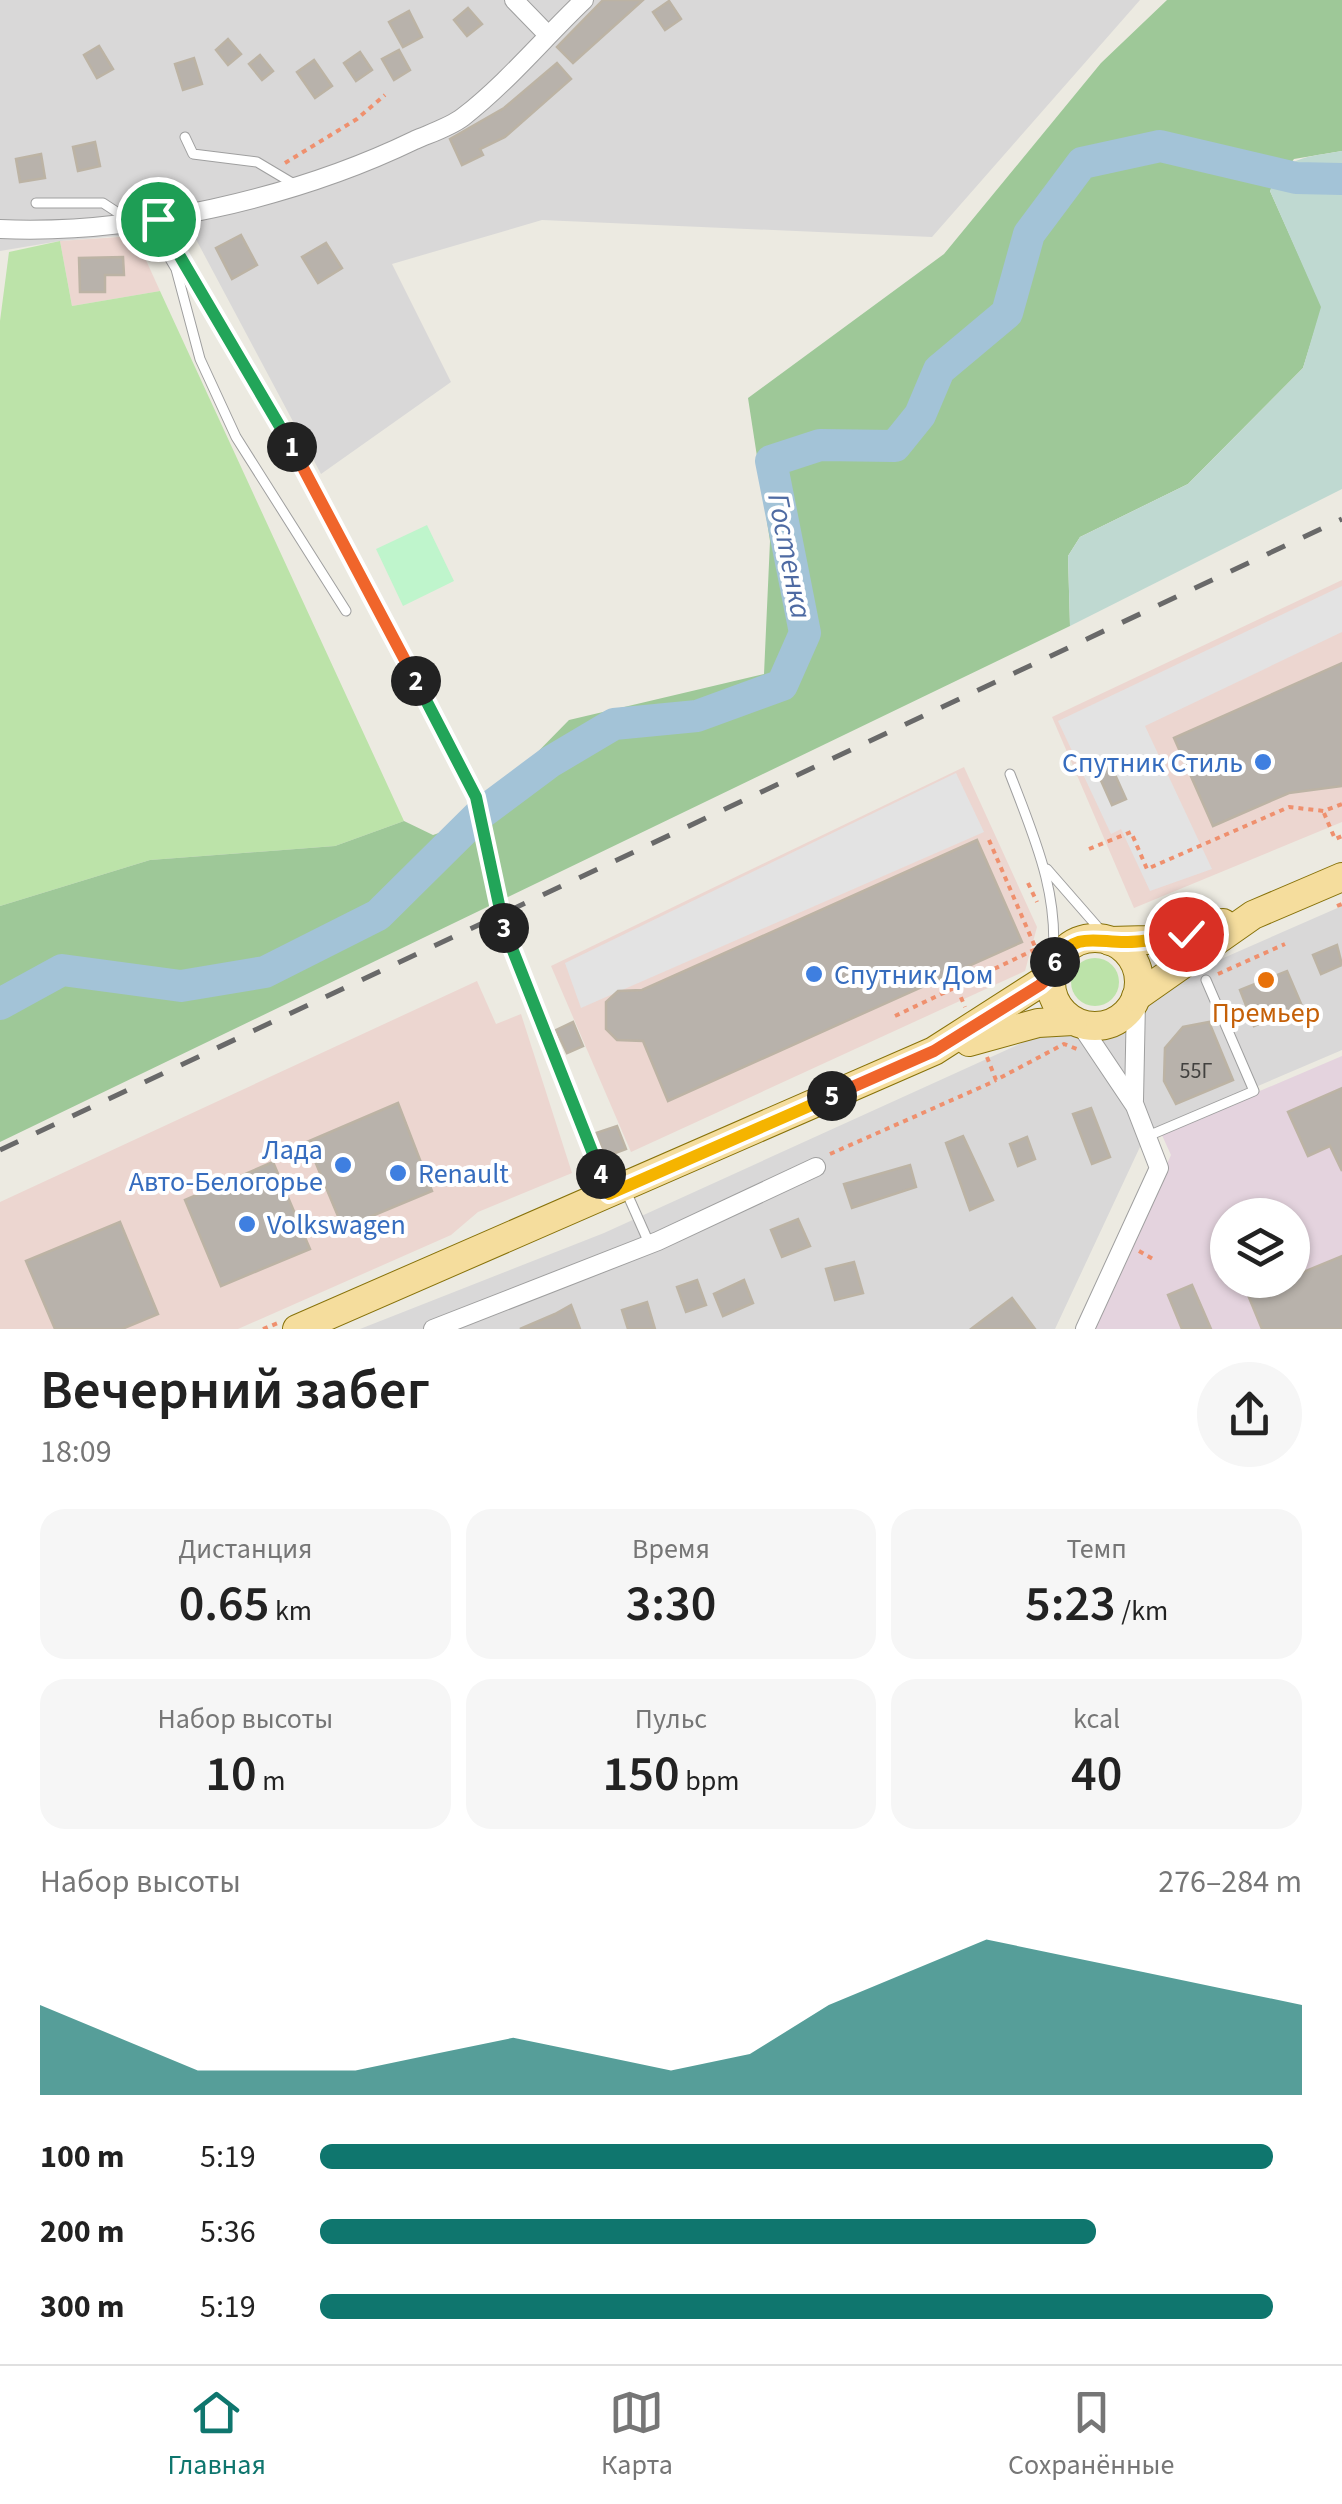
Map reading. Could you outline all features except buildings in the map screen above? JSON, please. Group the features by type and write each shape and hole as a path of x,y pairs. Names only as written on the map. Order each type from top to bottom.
{"main road":[{"path":"976,1033 1051,972 1077,941 1167,937 1253,915 1342,876"},
{"path":"297,1329 976,1033 1038,1024 1112,1023 1136,999 1253,915"},
{"path":"1110,941 1134,960 1139,978 1136,999"},
{"path":"1051,972 1055,1002 1077,1022"}],"street":[{"path":"514,0 548,35"},
{"path":"0,229 37,231 140,221 296,186 372,161 462,118 584,0"},
{"path":"1135,1106 1131,1072 1136,999"},
{"path":"1077,1022 1135,1106 1159,1168 1085,1329"},
{"path":"433,1329 650,1244 816,1168"}],"lane":[{"path":"185,136 193,154 257,162 296,186"},
{"path":"36,204 103,204 140,221 176,268 200,359 236,437 346,611"},
{"path":"1010,774 1046,867 1056,918 1051,972"},
{"path":"1046,867 1110,941"},
{"path":"1148,1136 1254,1090 1206,980"},
{"path":"528,991 616,1190 650,1244"}],"path":[{"path":"272,171 357,119 385,94"},
{"path":"188,270 326,506 476,797 500,917 528,991"},
{"path":"1089,849 1131,832 1146,869 1289,807 1324,812 1342,804"},
{"path":"1324,812 1336,839 1342,836"},
{"path":"895,1016 1036,949 988,840"},
{"path":"1206,980 1285,944"},
{"path":"958,988 996,1080"},
{"path":"816,1168 824,1157 996,1080 1064,1044 1091,1058 1098,1068 1106,1064"},
{"path":"1126,1244 1153,1259"}],"shaded area":[{"path":"0,0 1140,0 932,237 542,220 392,264 451,382 321,474 191,230 60,241 0,251"},
{"path":"1342,151 1342,489 1070,626 1068,556 1080,537 1188,484 1303,368 1321,307 1270,191 1281,171 1298,160"},
{"path":"135,236 160,291 72,306 60,241"},
{"path":"1342,580 1342,822 1134,908 1052,717"},
{"path":"1342,586 1342,632 1145,726 1212,869 1150,891 1121,829 1111,834 1058,721"},
{"path":"964,767 1037,927 1025,971 631,1152 551,966"},
{"path":"956,773 984,832 581,1008 565,963"},
{"path":"1342,906 1342,1050 1146,1134 1055,1329 360,1329 604,1233 1048,1031 1112,1038 1164,984"},
{"path":"477,981 496,1024 521,1014 572,1173 478,1212 451,1235 238,1329 0,1329 0,1202"},
{"path":"1342,1056 1342,1329 1093,1329 1171,1155 1161,1133"}],"green space":[{"path":"1167,0 1342,0 1342,151 1294,159 1270,191 1322,307 1303,368 1188,484 1080,537 1068,556 1070,626 0,1142 0,906 150,860 335,846 404,821 433,835 468,823 569,720 764,674 770,541 748,398 944,254 1101,63"},
{"path":"60,241 72,306 160,291 404,821 335,846 150,860 0,906 0,321 9,252"},
{"path":"427,525 454,581 403,606 376,549"},
{"path":"1095,958 1112,965 1119,982 1112,999 1095,1006 1078,999 1071,982 1078,965"}],"waterway":[{"name":"Гостенка","path":"0,1004 62,970 181,986 265,972 378,915 479,815 550,762 614,724 697,716 782,685 805,633 771,461 820,445 895,446 920,415 939,370 1007,313 1029,234 1082,163 1160,146 1296,178 1342,179"}],"railway":[{"path":"0,1150 1342,519"}],"place":[{"name":"Спутник Стиль","path":"1263,762"},
{"name":"Спутник Дом","path":"814,974"},
{"name":"Премьер","path":"1266,980"},
{"name":"Лада Авто-Белогорье","path":"343,1165"},
{"name":"Renault","path":"398,1173"},
{"name":"Volkswagen","path":"247,1224"}],"route":[{"path":"158,219 326,506 476,797 500,917 609,1194 934,1051 1040,985 1050,976 1062,952 1077,941 1104,938 1125,943 1186,934"}]}
